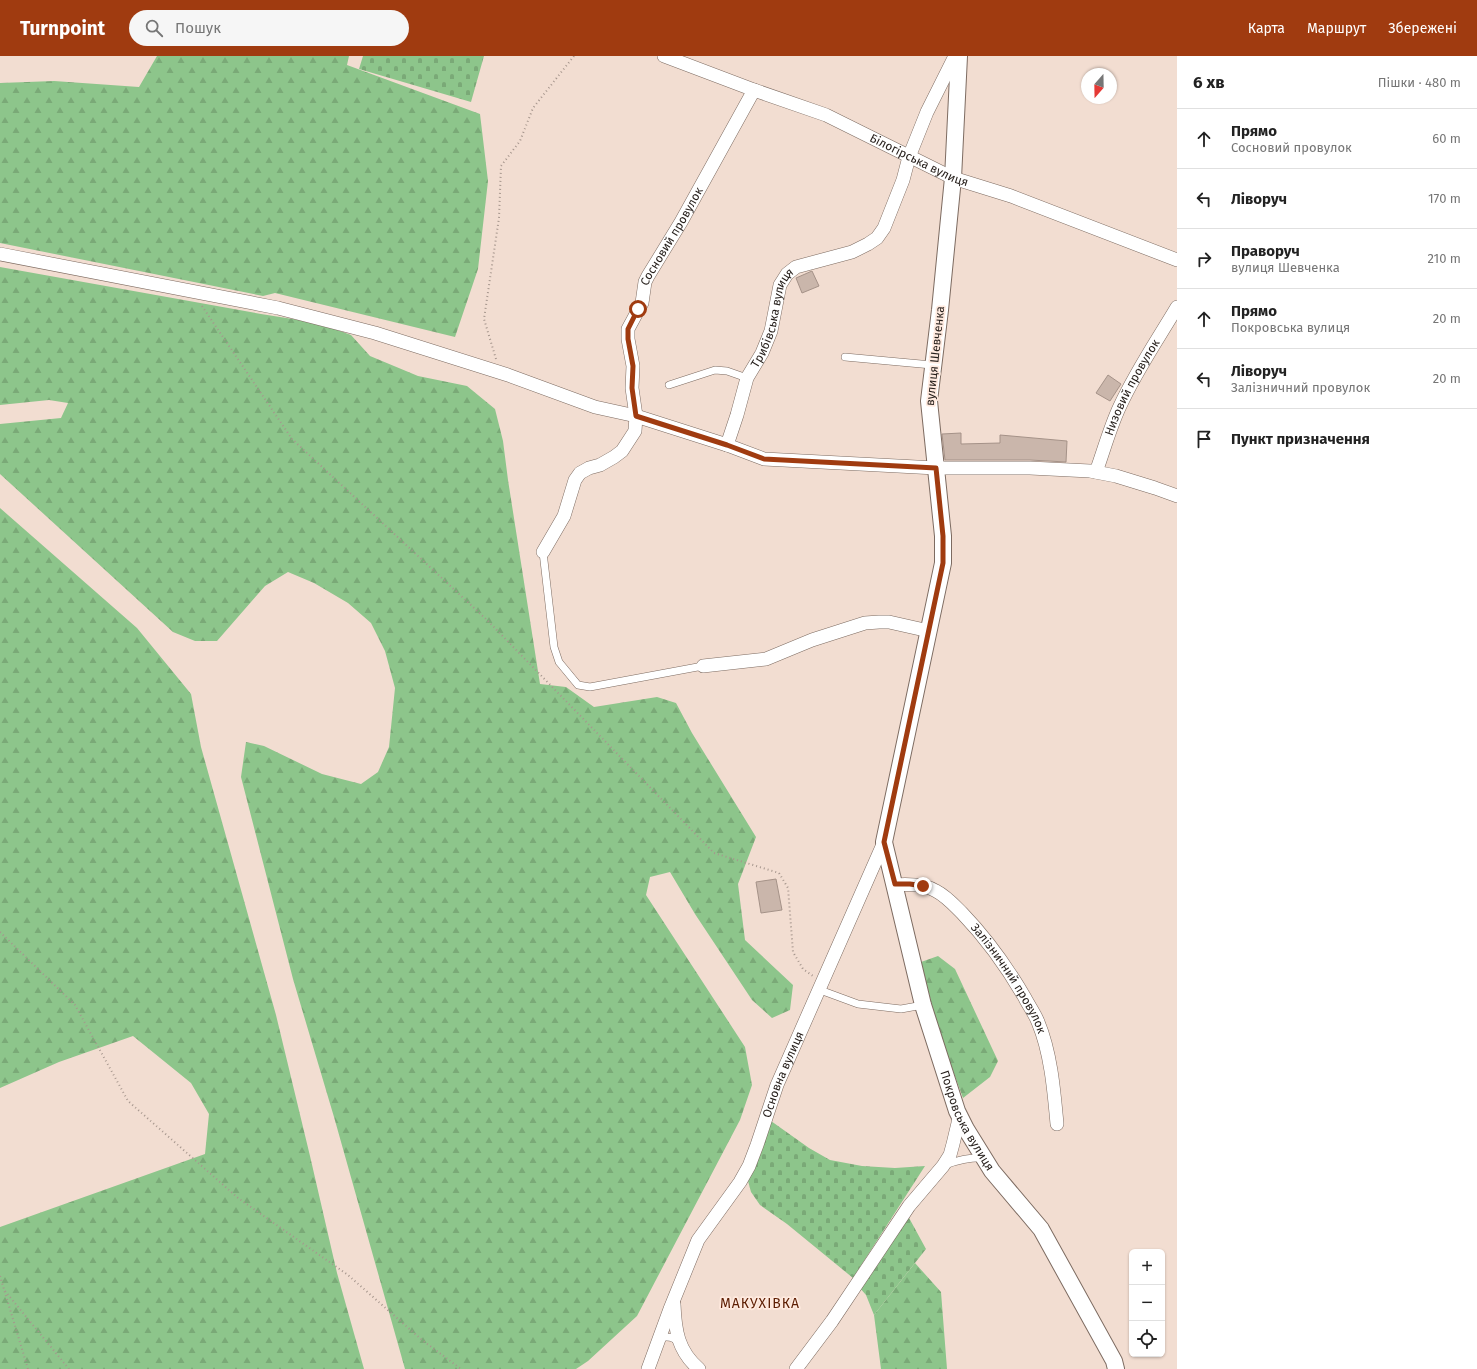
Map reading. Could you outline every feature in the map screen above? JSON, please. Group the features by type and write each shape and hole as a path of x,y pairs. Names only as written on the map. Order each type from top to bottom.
{"street":[{"name":"Білогірська вулиця","path":"664,56 826,116 953,178 1011,196 1177,260"},
{"name":"Трибівська вулиця","path":"727,445 747,378 762,353 771,331 780,285 787,274 796,267 852,252 877,238 884,228 903,180 909,157 927,112 955,56"},
{"name":"вулиця Шевченка","path":"884,842 930,631 943,563 943,536 929,401 953,178 959,56"},
{"name":"Сосновий провулок","path":"543,552 564,516 575,480 580,472 600,465 622,451 635,431 636,416 632,388 633,366 628,339 628,329 642,303 645,282 681,222 754,90"},
{"path":"0,254 285,310 382,335 500,372 595,407 636,416 727,445 764,459 936,468 1030,468 1096,472 1116,476 1177,496"},
{"name":"Низовий провулок","path":"1096,472 1110,429 1131,384 1177,307"},
{"path":"703,666 766,659 812,640 865,623 889,622 930,631"},
{"name":"Основна вулиця","path":"648,1369 673,1301 698,1240 740,1182 749,1166 777,1085 884,842"},
{"name":"Покровська вулиця","path":"884,842 923,1005 959,1114 966,1129 992,1171 1041,1229 1114,1361 1116,1369"},
{"name":"Залізничний провулок","path":"895,884 923,886 936,891 948,899 980,932 1008,970 1038,1021 1047,1048 1057,1124"},
{"path":"796,1369 832,1321 909,1206 943,1166 950,1155 959,1114"},
{"name":"Основна вулиця","path":"673,1301 674,1318 680,1344 692,1363 699,1369"}],"lane":[{"path":"845,357 932,365"},
{"path":"669,385 715,370 727,371 747,378"},
{"path":"543,552 554,647 559,662 578,685 590,687 703,666"},
{"path":"821,987 858,1004 901,1009 923,1005"},
{"path":"943,1166 974,1157 984,1158"},
{"path":"659,1338 668,1336 680,1344"}],"path":[{"path":"500,372 484,319 500,218 502,166 520,141 533,108 574,56"},
{"path":"192,292 292,438 487,620 714,853 779,873 788,888 793,952 803,970 821,987"},
{"path":"0,932 75,1005 128,1101 238,1198 348,1275 422,1340 461,1369"},
{"path":"0,1276 28,1369"},
{"path":"4,1291 69,1369"}],"green space":[{"path":"157,56 349,56 347,65 480,114 488,181 478,269 455,337 275,293 263,296 0,243 0,83 54,81 139,87"},
{"path":"363,56 484,56 471,102 359,69"},
{"path":"0,267 318,323 351,335 370,356 418,376 467,386 495,409 503,441 540,684 566,687 594,707 657,697 676,703 692,733 756,837 738,884 745,940 793,985 790,1010 772,1018 752,1000 695,914 670,872 650,877 646,895 745,1047 752,1085 740,1120 637,1316 588,1361 576,1369 405,1369 334,1117 293,979 241,777 246,742 264,746 322,774 361,784 378,772 389,747 395,688 385,651 371,623 348,603 314,583 288,572 265,586 217,641 195,641 173,632 0,474 0,424 61,418 68,403 49,400 0,405"},
{"path":"0,508 137,628 191,694 201,747 276,1015 337,1273 364,1369 0,1369 0,1227 205,1154 209,1114 191,1083 133,1036 59,1062 0,1088"},
{"path":"938,956 955,969 998,1061 990,1077 963,1098 939,1033 921,962"},
{"path":"771,1121 809,1148 830,1160 862,1166 895,1168 925,1166 853,1278 787,1224 760,1205 751,1192 748,1181 756,1164"},
{"path":"908,1216 926,1249 874,1315 866,1295 859,1287"},
{"path":"915,1263 941,1292 947,1369 881,1369 874,1315"}],"building":[{"path":"812,271 819,286 802,293 796,278"},
{"path":"1108,375 1121,384 1110,401 1096,393"},
{"path":"961,433 961,444 1000,443 1000,435 1067,441 1066,462 1030,460 945,460 942,434"},
{"path":"776,879 782,910 761,913 756,882"}],"district":[{"name":"МАКУХІВКА","path":"760,1303"}],"route":[{"path":"638,309 628,329 628,339 633,366 632,388 636,416 727,445 764,459 936,468 943,536 943,563 884,842 895,884 923,886"}]}
